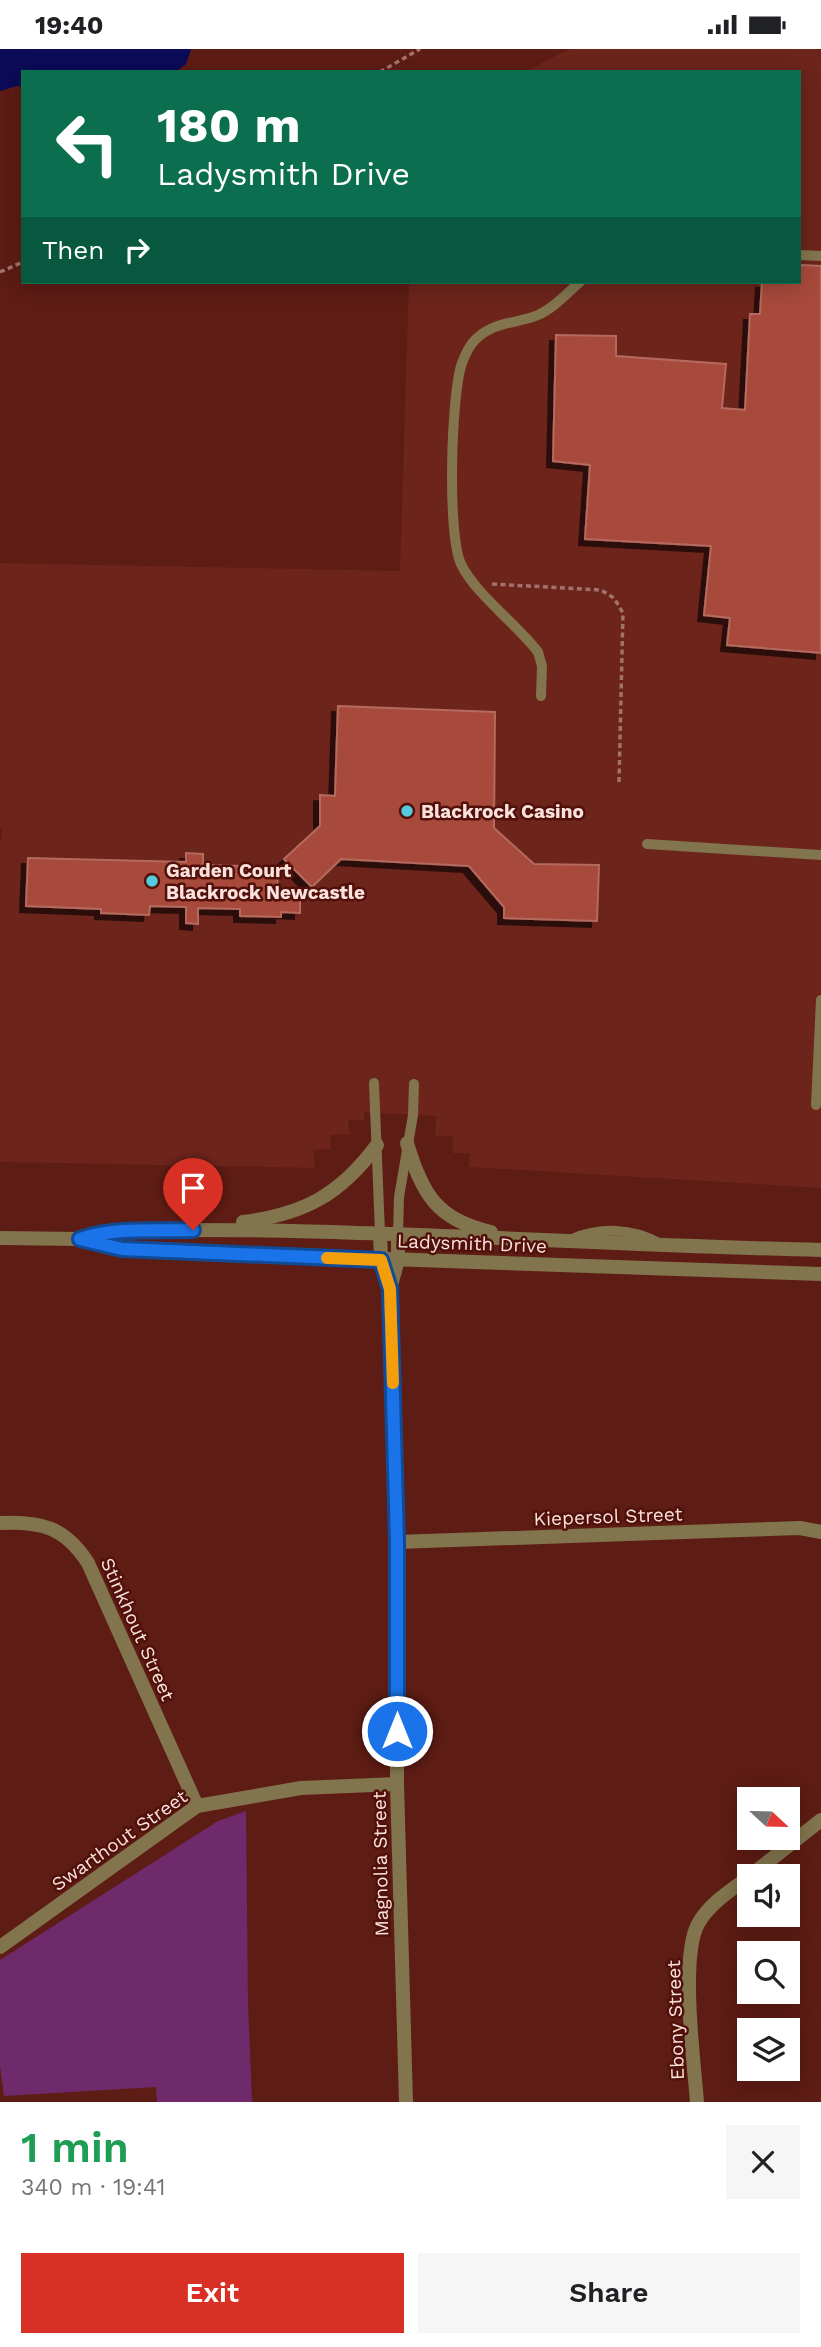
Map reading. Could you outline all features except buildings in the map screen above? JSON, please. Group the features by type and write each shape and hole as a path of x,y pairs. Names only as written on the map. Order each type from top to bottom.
{"street":[{"path":"407,1143 418,1177 430,1199 452,1219 466,1226 535,1241"},
{"path":"193,1230 266,1219 317,1202 347,1181 377,1145"},
{"name":"Ladysmith Drive","path":"80,1239 99,1233 120,1231 193,1230 380,1233 535,1241 821,1249"},
{"name":"Magnolia Street","path":"380,1233 381,1260 390,1289 397,1542 397,1784 406,2102"},
{"name":"Magnolia Street","path":"390,1289 398,1260 398,1234"},
{"name":"Ladysmith Drive","path":"0,1238 80,1239 122,1249 821,1274"},
{"name":"Stinkhout Street","path":"0,1523 33,1523 53,1529 78,1547 88,1563 197,1806"},
{"name":"Kiepersol Street","path":"397,1542 800,1528 821,1532"},
{"name":"Swarthout Street","path":"0,1948 197,1806 301,1788 397,1784"},
{"name":"Ebony Street","path":"764,1864 821,1820"},
{"name":"Ebony Street","path":"697,2102 689,1990 692,1944 697,1925 710,1908 737,1886"}],"lane":[{"path":"801,255 821,256"},
{"path":"541,696 538,652 473,581 461,565 456,549 452,514 454,411 461,364 469,349 488,330 544,312 578,284"},
{"path":"647,844 821,855"},
{"path":"816,1105 821,1000"},
{"path":"374,1083 380,1233"},
{"path":"398,1234 399,1198 413,1115 414,1084"}],"path":[{"path":"383,70 420,49"},
{"path":"0,272 21,263"},
{"path":"473,581 518,587 581,587 601,590 614,598 623,613 619,782"}],"shaded area":[{"path":"0,49 191,50 186,64 178,70 21,70 21,87 0,91"},
{"path":"570,49 821,49 821,1188 469,1167 470,1153 453,1153 453,1136 435,1136 436,1116 364,1112 364,1120 348,1120 350,1134 330,1135 331,1149 313,1150 315,1168 0,1162 0,844 3,829 0,828 0,563 400,571 409,284 801,284 801,70 528,70"},
{"path":"246,1811 252,2102 157,2102 156,2087 4,2096 0,2066 0,1960 218,1821"}],"slow traffic":[{"path":"327,1258 381,1260 390,1289 393,1383"}],"place":[{"name":"Blackrock Casino","path":"407,811"},
{"name":"Garden Court Blackrock Newcastle","path":"152,881"}],"route":[{"path":"193,1230 120,1231 99,1233 80,1239 122,1249 381,1260 390,1289 397,1542 397,1731"}]}
